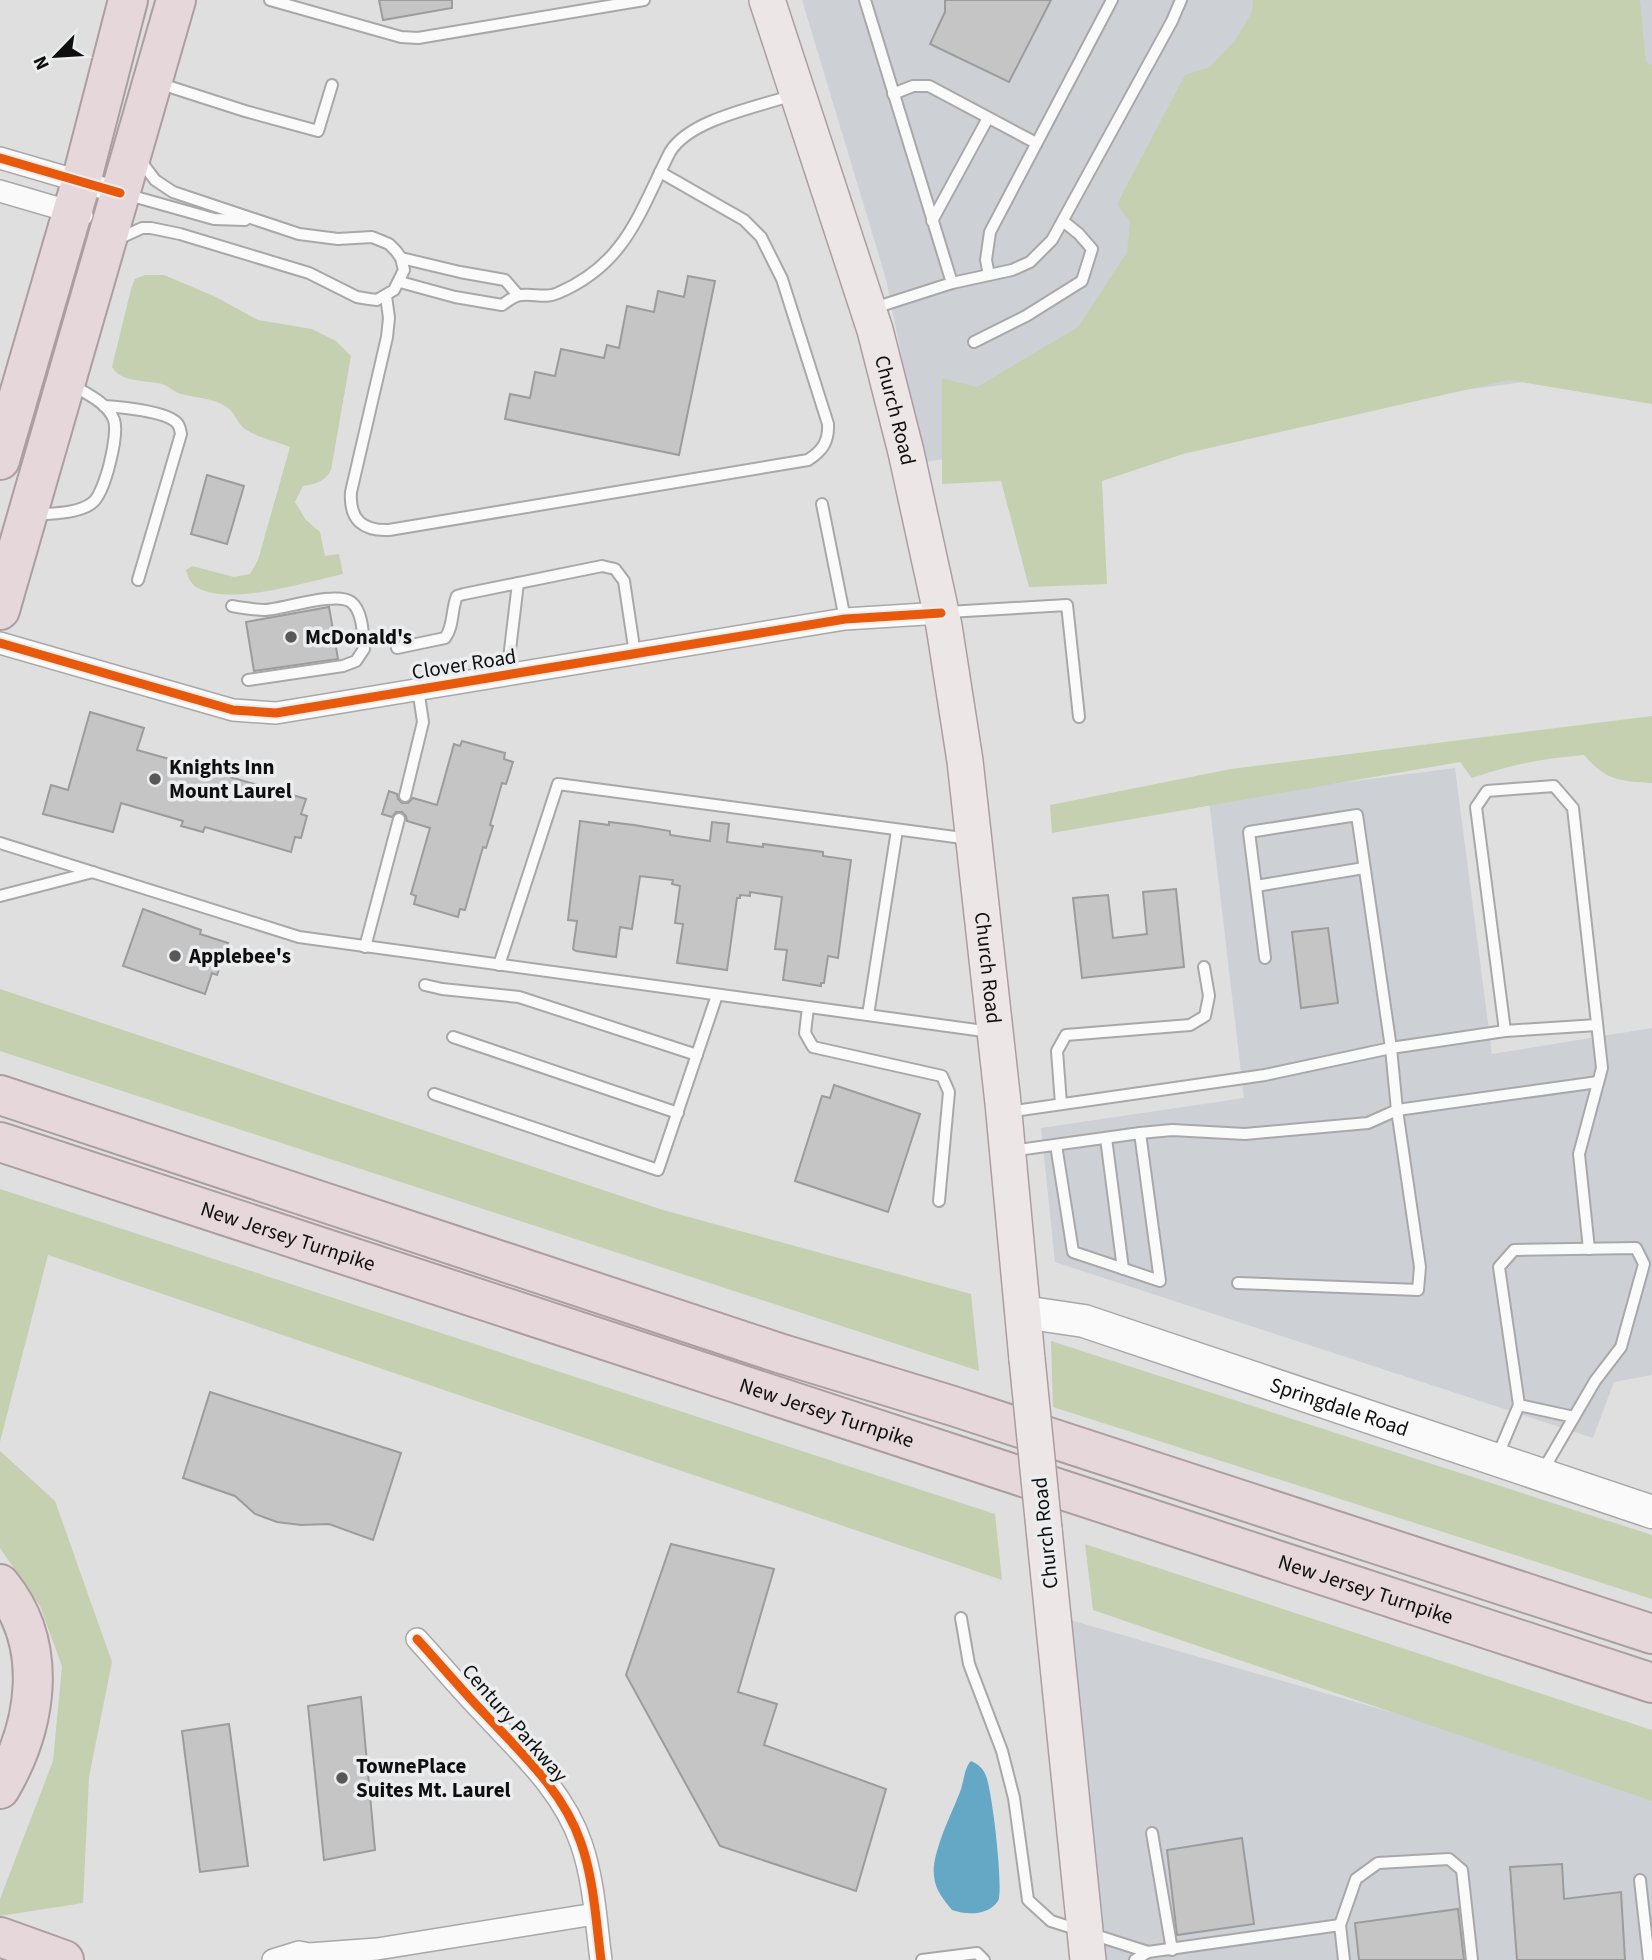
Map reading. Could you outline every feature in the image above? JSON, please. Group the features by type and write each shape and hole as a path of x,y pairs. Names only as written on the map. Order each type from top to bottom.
{"highway":[{"path":"2,449 77,197 128,0"},
{"path":"0,610 176,0"},
{"name":"New Jersey Turnpike","path":"0,1095 773,1373 1652,1683"},
{"name":"New Jersey Turnpike","path":"0,1142 773,1373 965,1410 1652,1634"},
{"path":"0,1584 25,1629 34,1677 28,1724 11,1771 0,1789"},
{"path":"0,1623 13,1665 12,1706 0,1741"},
{"path":"0,1937 64,1960"}],"main road":[{"name":"Church Road","path":"767,0 868,310 906,452 941,613 959,715 1008,1151 1082,1948"},
{"name":"Springdale Road","path":"1023,1312 1084,1321 1652,1512"}],"street":[{"path":"0,158 77,197 112,221"},
{"path":"0,191 77,197 112,221"},
{"name":"Clover Road","path":"0,643 233,710 261,713 845,619 941,613"},
{"name":"Century Parkway","path":"417,1639 525,1756 559,1799 573,1822 582,1845 601,1960"},
{"path":"273,1960 299,1952 309,1954 412,1947 595,1914"}],"lane":[{"path":"270,0 401,37 418,38 643,0"},
{"path":"865,0 952,284"},
{"path":"989,275 986,260 990,232 1112,0"},
{"path":"868,310 1030,262 1052,240 1063,221 1181,0"},
{"path":"152,82 318,131 332,85"},
{"path":"893,94 913,86 929,86 1036,144"},
{"path":"400,282 455,297 502,305 518,295 550,297 582,282 616,253 628,237 673,147 698,128 799,93"},
{"path":"932,221 988,118"},
{"path":"112,221 132,231 151,228 180,234 285,265 357,296 377,300 386,296 400,282 404,270 401,258 389,244 372,237 319,238 258,221 173,192 155,180 133,148"},
{"path":"386,296 389,318 387,337 350,500 355,516 367,528 389,530 808,460 827,442 828,424 782,279 769,250 744,219 660,172"},
{"path":"112,221 258,221"},
{"path":"974,342 1026,316 1082,281 1092,249 1063,221"},
{"path":"401,258 505,280 518,295"},
{"path":"27,516 80,509 93,503 102,491 116,434 114,419 104,405 66,381"},
{"path":"104,405 129,407 170,418 179,425 181,434 138,580"},
{"path":"822,505 845,619"},
{"path":"397,648 445,638 450,631 457,597 602,566 615,569 624,580 635,654"},
{"path":"507,675 518,583"},
{"path":"232,606 269,610 338,598 350,601 359,612 364,649 355,661 343,666 248,680"},
{"path":"941,613 1067,604 1079,717"},
{"path":"405,796 423,723 418,689"},
{"path":"499,965 558,785 973,840"},
{"path":"1505,1031 1476,807 1487,791 1554,786 1573,808 1602,1068 1580,1154 1589,1249"},
{"path":"1238,1283 1418,1290 1420,1267 1357,815 1249,832 1265,958"},
{"path":"365,947 399,819"},
{"path":"868,1015 897,830"},
{"path":"0,843 95,871 281,933 365,947 993,1032"},
{"path":"1256,886 1364,868"},
{"path":"0,896 95,871"},
{"path":"1061,1104 1057,1051 1066,1035 1190,1025 1205,1016 1209,996 1204,967"},
{"path":"425,985 519,997 697,1055"},
{"path":"434,1094 658,1170 718,995"},
{"path":"808,1007 805,1033 813,1047 942,1076 949,1092 939,1201"},
{"path":"1004,1113 1265,1075 1391,1048 1505,1031 1597,1025"},
{"path":"453,1037 678,1113"},
{"path":"1008,1151 1172,1130 1245,1134 1368,1123 1397,1110 1598,1082"},
{"path":"1056,1145 1073,1252 1160,1281 1140,1133"},
{"path":"1106,1138 1123,1269"},
{"path":"1496,1460 1519,1405 1499,1267 1514,1250 1636,1248 1644,1264 1621,1347 1595,1381 1541,1475"},
{"path":"1519,1405 1574,1417"},
{"path":"961,1618 969,1664 1002,1751 1014,1798 1028,1900 1082,1948 1148,1952 1171,1950 1340,1925"},
{"path":"1152,1833 1171,1950"},
{"path":"1344,1960 1340,1925 1356,1879 1378,1863 1449,1859 1462,1870 1472,1960"},
{"path":"1640,1881 1649,1960"},
{"path":"922,1960 978,1952 984,1960"},
{"path":"1135,1960 1148,1952"}],"shaded area":[{"path":"802,0 1652,0 1652,365 923,462 886,279"},
{"path":"1455,768 1492,1054 1652,1028 1652,1375 1614,1382 1593,1438 1055,1262 1041,1128 1244,1098 1209,800"},
{"path":"1053,1615 1575,1765 1652,1791 1652,1960 1088,1960"}],"green space":[{"path":"1253,0 1640,0 1646,62 1652,65 1652,404 1509,380 1183,454 1102,481 1107,584 1029,587 1001,481 942,484 942,378 977,387 1078,327 1127,252 1130,222 1117,204 1185,75 1210,67 1236,39 1252,12"},
{"path":"145,275 164,275 216,297 258,320 312,329 336,341 351,356 331,470 323,480 303,486 295,502 306,520 320,532 325,556 339,554 343,574 249,594 212,593 192,583 186,570 192,566 234,577 250,574 258,560 290,447 245,429 230,410 217,402 181,394 162,384 128,378 116,372 112,367 131,289 135,279"},
{"path":"1652,716 1652,783 1614,778 1599,770 1584,755 1527,763 1472,778 1460,762 1052,833 1050,805 1231,769"},
{"path":"0,989 663,1210 971,1294 979,1371 0,1051"},
{"path":"0,1189 995,1514 1002,1580 48,1255 0,1442"},
{"path":"1051,1341 1652,1535 1652,1599 1053,1407"},
{"path":"0,1451 55,1501 112,1662 89,1777 83,1903 0,1916 0,1899 53,1761 62,1666 40,1606 0,1548"},
{"path":"1085,1544 1652,1730 1652,1801 1093,1610"}],"water":[{"path":"971,1761 982,1769 986,1776 1000,1879 998,1901 994,1906 983,1912 964,1913 952,1910 940,1894 936,1886 934,1867 943,1834"}],"building":[{"path":"379,0 452,0 452,8 383,20"},
{"path":"945,0 1051,0 1009,82 930,44 945,12"},
{"path":"688,276 715,281 679,455 505,419 510,394 530,398 535,372 555,376 561,349 604,358 607,345 619,348 627,306 654,312 658,291 684,297"},
{"path":"207,475 244,486 227,544 191,534"},
{"name":"McDonald's","path":"329,607 338,659 254,671 246,622"},
{"name":"Knights Inn Mount Laurel","path":"90,712 144,728 137,750 198,767 199,764 221,771 220,774 306,799 301,814 307,816 301,838 295,837 291,852 205,827 203,832 181,826 183,821 121,803 113,832 43,814 51,785 68,790"},
{"path":"462,741 505,753 504,759 513,762 506,784 502,783 490,825 493,826 486,848 483,847 465,910 460,909 458,917 414,904 416,896 411,894 430,828 407,821 402,812 396,812 392,817 382,814 389,791 397,794 402,803 408,803 413,798 437,805 454,744 460,746"},
{"path":"580,821 634,825 670,831 670,835 710,841 712,822 729,824 727,842 823,852 823,856 851,860 838,958 828,956 824,983 821,983 821,986 783,980 787,950 775,949 782,897 750,892 750,896 740,895 740,898 737,898 727,970 677,963 683,924 675,923 680,886 672,884 673,880 640,876 632,929 620,927 616,957 576,951 573,949 577,921 568,920"},
{"path":"1176,889 1184,967 1082,978 1073,898 1108,895 1113,938 1147,934 1143,892"},
{"name":"Applebee's","path":"143,909 228,943 217,975 212,973 205,994 123,966"},
{"path":"1328,928 1338,1003 1301,1008 1292,932"},
{"path":"834,1085 920,1114 888,1212 795,1181 822,1096 830,1098"},
{"path":"210,1392 401,1453 373,1540 329,1524 277,1522 255,1514 235,1496 183,1478"},
{"path":"671,1544 774,1569 738,1692 777,1704 764,1745 886,1789 856,1891 720,1846 626,1675"},
{"name":"TownePlace Suites Mt. Laurel","path":"361,1697 375,1850 324,1860 308,1706"},
{"path":"229,1724 248,1866 200,1872 182,1731"},
{"path":"1242,1838 1254,1924 1177,1935 1167,1850"},
{"path":"1562,1864 1564,1899 1621,1892 1625,1960 1517,1960 1510,1867"},
{"path":"1458,1909 1464,1960 1359,1960 1355,1923"}],"cycle path":[{"path":"0,158 120,193"},
{"path":"0,643 233,710 276,713 845,619 941,613"},
{"path":"417,1639 539,1772 563,1806 581,1843 589,1872 601,1960"}],"place":[{"name":"McDonald's","path":"291,637"},
{"name":"Knights Inn Mount Laurel","path":"155,779"},
{"name":"Applebee's","path":"175,956"},
{"name":"TownePlace Suites Mt. Laurel","path":"342,1778"}]}
